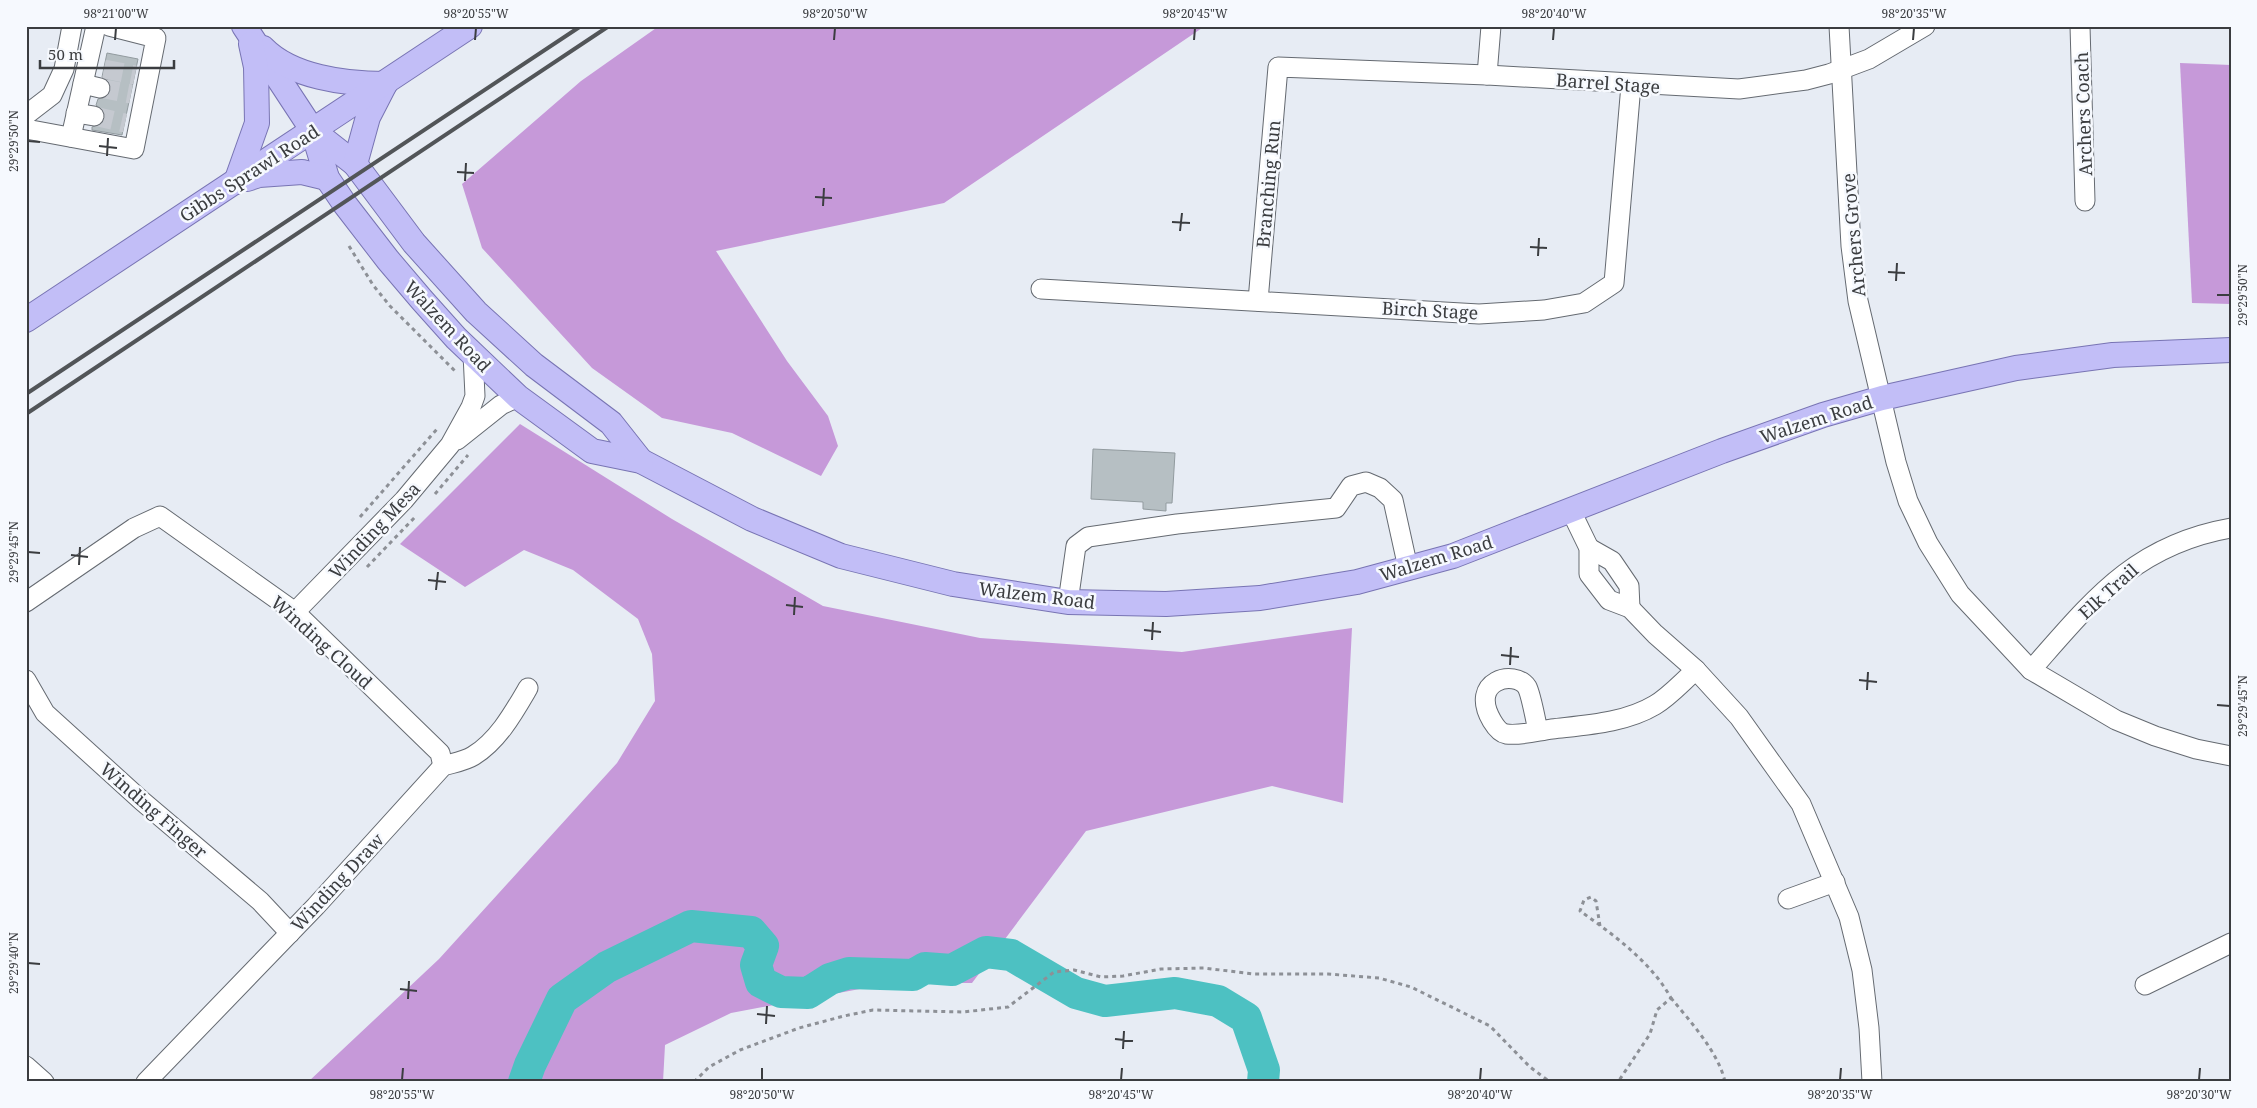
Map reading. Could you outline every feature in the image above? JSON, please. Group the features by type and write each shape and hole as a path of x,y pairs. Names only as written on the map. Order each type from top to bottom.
{"main road":[{"name":"Gibbs Sprawl Road","path":"26,320 470,26"},
{"path":"246,30 274,59 314,75 360,84 385,84 368,118 355,164"},
{"path":"236,182 257,123 256,67 246,30"},
{"name":"Walzem Road","path":"246,30 313,131 327,178 388,260 473,354 518,397 592,451 640,461 752,519 842,556 953,584 1068,602 1166,604 1260,598 1357,582 1453,556 1722,451 1823,415 1882,398 2016,368 2113,355 2231,350"},
{"name":"Walzem Road","path":"313,131 355,164 414,243 448,283 534,365 611,423 640,461"},
{"path":"236,182 287,172 302,172 327,178"}],"street":[{"path":"26,115 52,95 64,69 72,26"},
{"path":"71,138 85,115 95,67 96,26"},
{"path":"26,129 134,149 132,124 142,77 156,38 109,26"},
{"path":"1488,75 1491,26"},
{"name":"Archers Grove","path":"1839,26 1851,246 1858,301 1896,462 1908,501 1928,543 1960,594 2031,670 2116,720 2155,736 2196,749 2231,756"},
{"name":"Archers Coach","path":"2080,26 2085,201"},
{"name":"Barrel Stage","path":"1278,68 1488,75 1631,85 1739,89 1806,80 1842,69 1869,59 1921,27"},
{"name":"Branching Run","path":"1258,301 1278,68"},
{"name":"Birch Stage","path":"1041,289 1479,314 1544,310 1584,303 1614,283 1631,85"},
{"name":"Winding Mesa","path":"295,612 404,500 450,445 475,396 473,354"},
{"name":"Winding Mesa","path":"450,445 501,405 518,397"},
{"path":"1068,602 1076,546 1088,537 1177,524 1336,508 1351,486 1366,482 1380,488 1393,500 1408,568"},
{"path":"1571,511 1589,548 1589,574 1609,600 1630,608 1655,634 1696,670 1740,717 1801,804 1849,917 1862,970 1869,1028 1872,1082"},
{"name":"Winding Cloud","path":"26,602 134,528 160,516 295,612 440,754 443,766"},
{"name":"Elk Trail","path":"2031,670 2081,613 2124,572 2166,547 2189,538 2231,528"},
{"path":"1589,548 1612,561 1629,586 1630,608"},
{"path":"1538,731 1624,718 1655,705 1696,670"},
{"name":"Winding Finger","path":"26,680 45,713 142,801 260,901 290,933"},
{"path":"443,766 472,757 482,750 502,728 528,688"},
{"name":"Winding Draw","path":"146,1082 290,933 443,766"},
{"path":"1788,899 1835,882"},
{"path":"2145,985 2231,943"},
{"path":"26,1066 44,1082"}],"path":[{"path":"348,245 373,285 390,306 458,374"},
{"path":"356,521 439,426"},
{"path":"1600,926 1596,901 1590,897 1584,900 1580,911 1600,926 1622,942 1664,986 1707,1046 1723,1072 1725,1082"},
{"path":"694,1082 709,1067 740,1050 799,1028 873,1010 963,1012 1008,1006 1054,972 1074,970 1101,977 1123,976 1161,969 1204,968 1252,974 1328,974 1379,978 1411,987 1490,1026 1530,1067 1550,1082"},
{"path":"1618,1082 1650,1034 1657,1010 1671,998"}],"shaded area":[{"path":"659,26 1205,26 944,203 716,251 787,361 828,416 838,446 821,476 732,433 662,418 592,368 482,248 462,184 581,81"},
{"path":"2180,63 2231,65 2231,304 2192,303"},
{"path":"520,424 672,519 823,606 980,638 1182,652 1352,628 1343,803 1272,786 1086,831 972,983 892,983 731,1013 665,1045 663,1082 308,1082 439,959 617,763 655,701 652,654 638,619 573,570 524,550 465,587 400,544"}],"building":[{"path":"107,53 138,59 122,135 92,130 92,127 102,123 105,118 104,112 96,105 98,99 108,96 111,90 108,80 102,77"},
{"path":"1093,449 1175,453 1172,503 1166,503 1166,511 1143,509 1143,502 1091,499"}],"waterway":[{"path":"524,1082 530,1065 562,999 607,967 691,926 751,932 763,946 756,965 761,982 781,992 808,993 830,979 849,973 913,975 925,968 952,970 986,952 1011,955 1076,993 1105,1001 1175,993 1218,1001 1246,1018 1264,1070 1263,1082"}],"tunnel":[{"path":"104,69 135,75"},
{"path":"100,88 131,94"},
{"path":"94,116 125,123"}],"railway":[{"path":"26,394 581,26"},
{"path":"26,414 609,26"}]}
